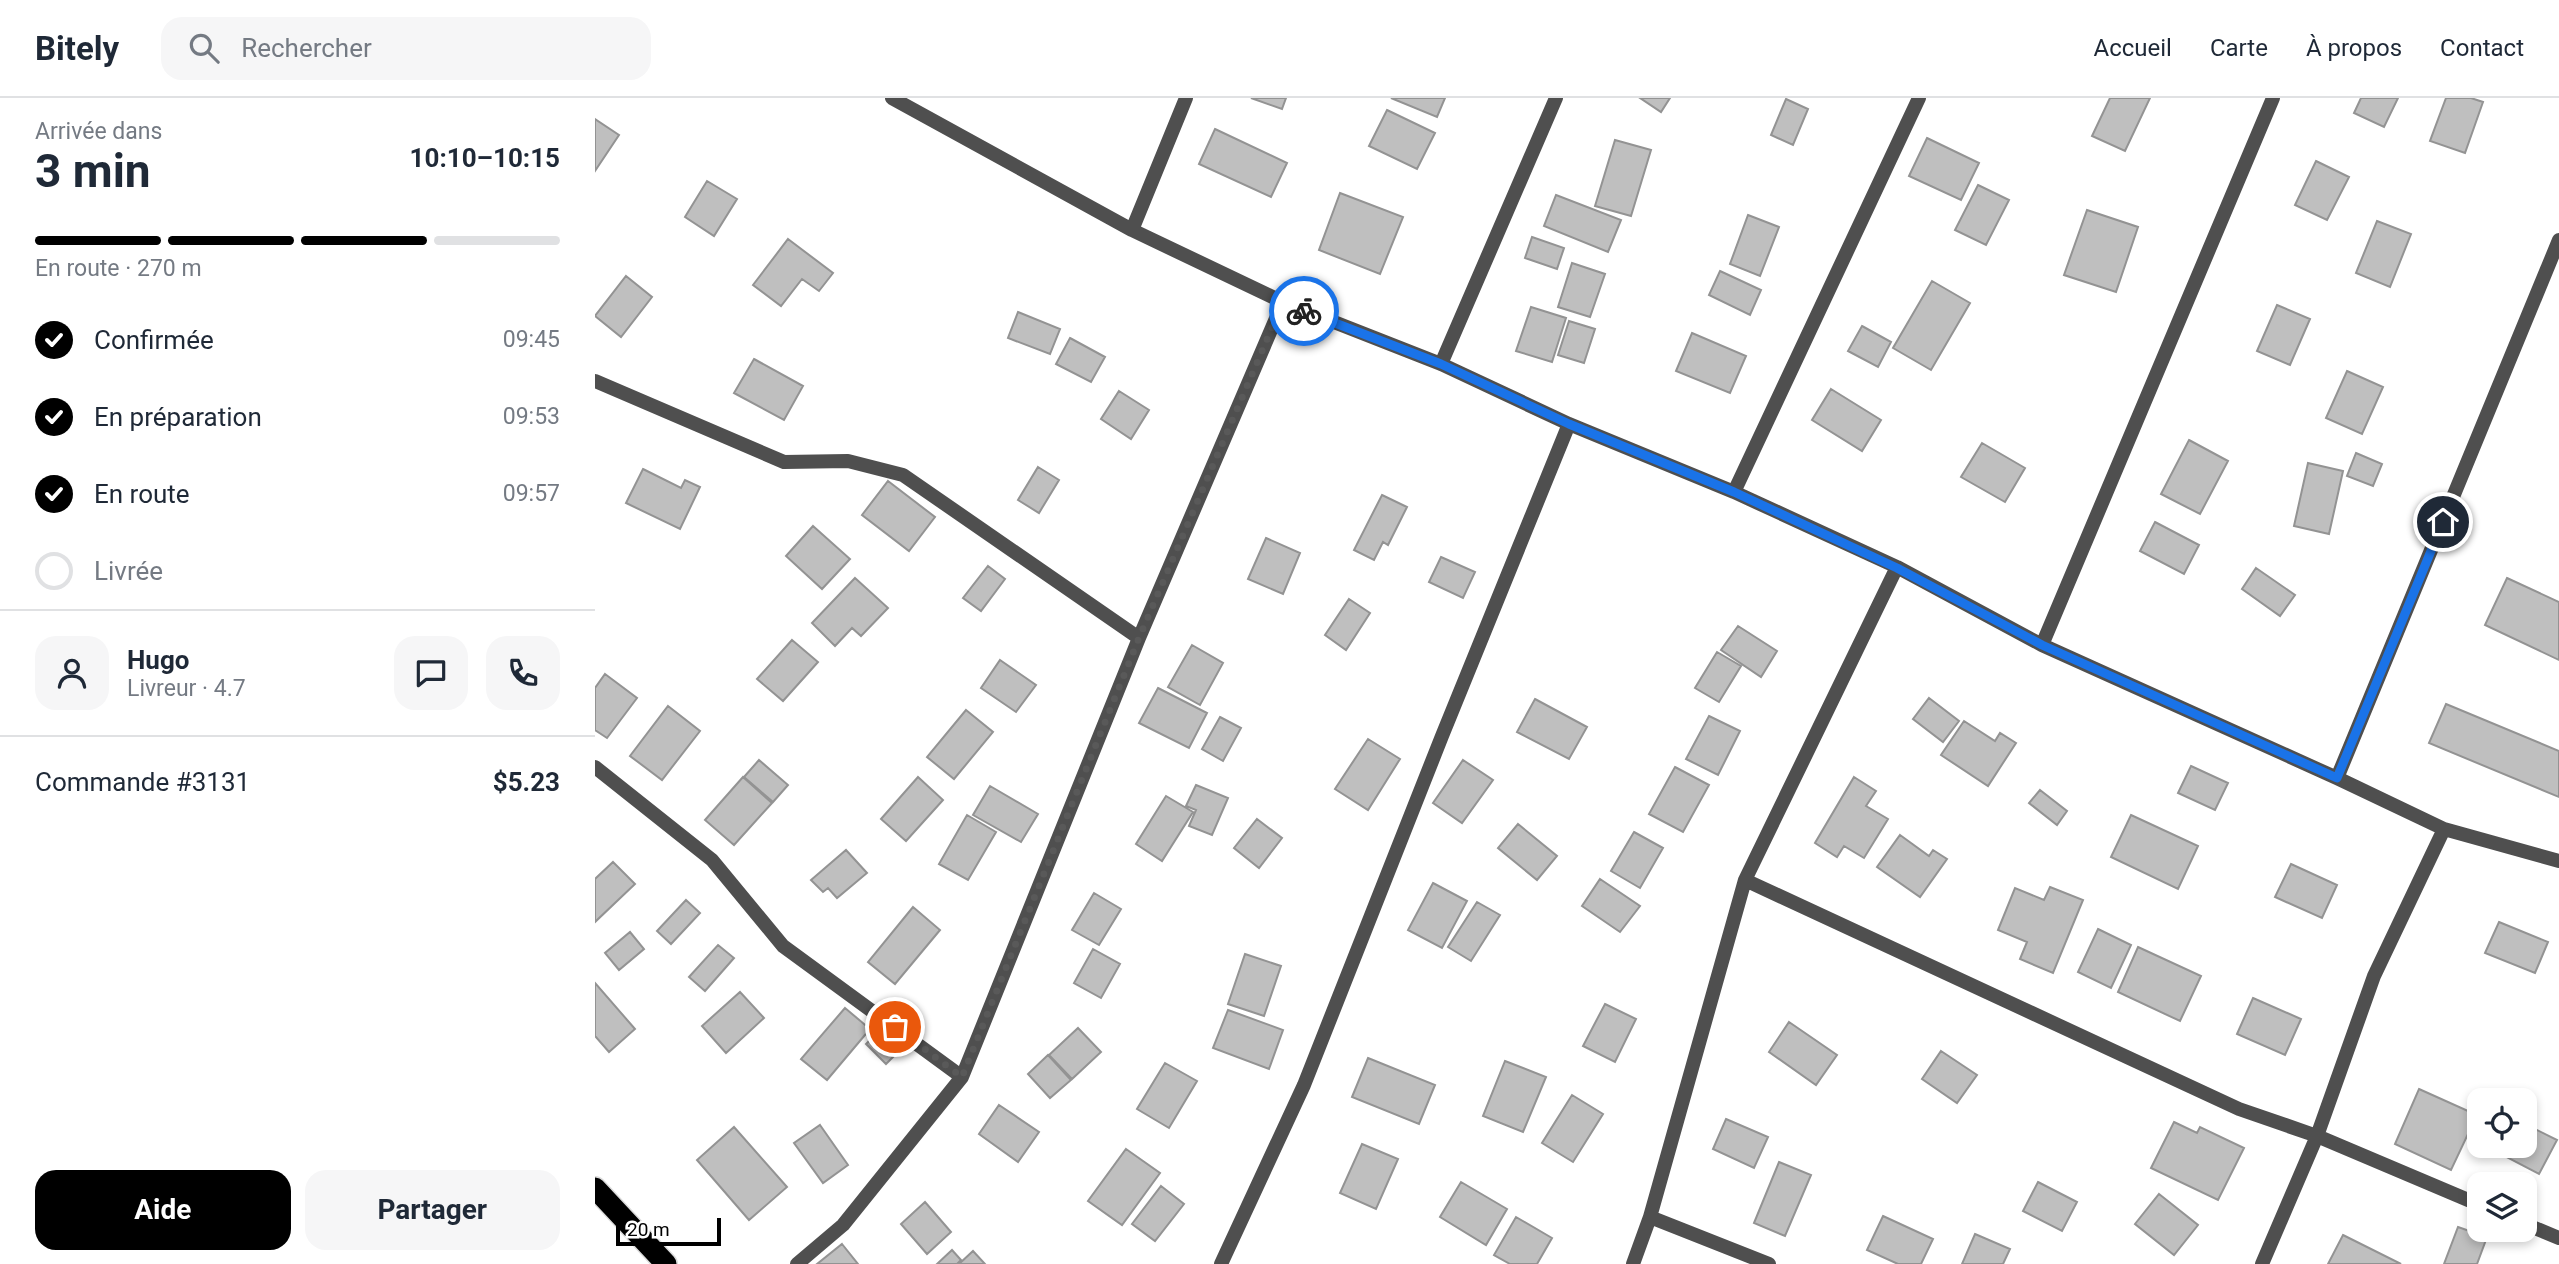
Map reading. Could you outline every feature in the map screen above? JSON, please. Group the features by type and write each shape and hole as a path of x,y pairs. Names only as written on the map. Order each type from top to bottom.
{"highway":[{"path":"595,1188 666,1264"}],"street":[{"path":"892,98 1132,230 1283,302 1441,364 1569,424 1734,492 1897,568 2042,645 2444,829 2559,861"},
{"path":"1132,230 1186,98"},
{"path":"1441,364 1556,98"},
{"path":"1734,492 1919,98"},
{"path":"2042,645 2273,98"},
{"path":"2337,778 2559,240"},
{"path":"797,1264 843,1225 962,1077 1139,638 1283,302"},
{"path":"595,381 784,461 848,461 903,475 1139,638"},
{"path":"1221,1264 1304,1085 1569,424"},
{"path":"1633,1264 1650,1217 1745,880 1897,568"},
{"path":"595,767 712,860 783,946 962,1077"},
{"path":"2262,1264 2317,1136 2374,976 2444,829"},
{"path":"1745,880 2239,1109 2317,1136 2467,1199"},
{"path":"1650,1217 1769,1264"},
{"path":"2537,1229 2559,1238"}],"building":[{"path":"1251,98 1286,98 1282,109"},
{"path":"1391,98 1445,98 1437,117"},
{"path":"1640,98 1670,98 1661,112"},
{"path":"2110,98 2150,98 2125,151 2092,136"},
{"path":"2361,98 2398,98 2384,127 2354,113"},
{"path":"2446,98 2471,98 2483,102 2465,153 2430,141"},
{"path":"1786,99 1808,109 1793,145 1771,135"},
{"path":"1387,110 1435,133 1417,169 1369,146"},
{"path":"595,119 619,135 595,171"},
{"path":"1215,129 1287,163 1271,197 1199,164"},
{"path":"1927,138 1979,163 1961,200 1909,176"},
{"path":"1615,140 1651,150 1631,216 1595,206"},
{"path":"2316,161 2349,177 2327,220 2295,205"},
{"path":"707,181 737,199 714,236 685,217"},
{"path":"1978,185 2009,200 1986,245 1955,230"},
{"path":"1340,193 1403,217 1380,274 1319,250"},
{"path":"1556,195 1621,220 1608,252 1544,226"},
{"path":"2087,210 2138,227 2116,292 2064,275"},
{"path":"1748,215 1779,227 1760,276 1730,264"},
{"path":"2377,221 2411,234 2390,287 2356,273"},
{"path":"1532,237 1564,248 1557,269 1525,258"},
{"path":"788,239 833,273 819,291 802,279 781,306 753,285"},
{"path":"1572,263 1605,274 1590,317 1558,307"},
{"path":"1720,271 1761,290 1750,315 1709,295"},
{"path":"626,276 652,297 621,337 595,316"},
{"path":"1932,281 1970,303 1931,370 1893,348"},
{"path":"2277,305 2310,319 2290,365 2257,351"},
{"path":"1531,307 1566,318 1552,362 1516,351"},
{"path":"1018,312 1060,329 1050,354 1008,338"},
{"path":"1569,321 1595,329 1584,363 1558,355"},
{"path":"1862,326 1891,342 1878,367 1848,351"},
{"path":"1692,333 1746,356 1730,393 1676,371"},
{"path":"1070,338 1105,357 1091,382 1056,364"},
{"path":"754,359 803,386 784,420 734,393"},
{"path":"2347,371 2383,387 2362,434 2326,418"},
{"path":"1831,389 1881,420 1862,451 1812,420"},
{"path":"1119,391 1149,410 1131,439 1101,419"},
{"path":"2189,440 2228,461 2200,514 2161,494"},
{"path":"1982,443 2025,468 2005,502 1961,477"},
{"path":"2356,453 2382,464 2373,486 2347,476"},
{"path":"2308,463 2343,471 2329,534 2294,526"},
{"path":"1038,467 1059,480 1039,513 1018,500"},
{"path":"643,469 681,488 685,480 700,487 680,529 626,503"},
{"path":"888,481 935,517 909,551 862,515"},
{"path":"1382,495 1407,507 1388,545 1383,542 1374,560 1354,550"},
{"path":"2155,522 2199,545 2184,574 2140,551"},
{"path":"813,526 850,559 822,589 786,556"},
{"path":"1266,538 1300,553 1283,594 1248,579"},
{"path":"1441,557 1475,572 1463,598 1429,582"},
{"path":"988,566 1005,579 981,611 963,598"},
{"path":"2256,568 2295,595 2280,616 2242,589"},
{"path":"855,578 888,608 861,636 852,628 835,646 812,623"},
{"path":"2507,578 2559,602 2559,660 2485,625"},
{"path":"1349,599 1370,613 1346,650 1325,635"},
{"path":"1738,626 1777,651 1761,677 1721,650"},
{"path":"792,640 818,662 783,701 757,679"},
{"path":"1192,645 1223,663 1200,705 1168,687"},
{"path":"1717,652 1741,666 1719,702 1695,688"},
{"path":"1000,660 1036,685 1016,712 981,688"},
{"path":"605,674 637,698 607,738 595,730 595,688"},
{"path":"1158,688 1207,713 1189,748 1139,723"},
{"path":"1929,698 1959,721 1943,742 1913,719"},
{"path":"1535,699 1587,727 1569,759 1517,732"},
{"path":"2446,704 2559,751 2559,797 2429,743"},
{"path":"668,706 700,731 662,780 630,756"},
{"path":"966,710 993,732 954,779 927,757"},
{"path":"1709,716 1740,731 1718,775 1686,759"},
{"path":"1220,717 1241,728 1223,761 1202,749"},
{"path":"1964,721 1995,741 2000,733 2016,743 1988,786 1941,755"},
{"path":"1368,739 1400,759 1368,810 1335,789"},
{"path":"759,760 788,785 773,802 744,777"},
{"path":"1463,760 1493,780 1462,823 1433,803"},
{"path":"2191,766 2228,783 2215,810 2178,793"},
{"path":"1675,767 1709,785 1683,832 1649,814"},
{"path":"743,777 772,803 734,845 705,820"},
{"path":"918,777 943,800 906,841 881,819"},
{"path":"1854,777 1876,791 1866,806 1888,819 1864,858 1844,846 1837,857 1815,843"},
{"path":"1196,785 1228,798 1212,835 1189,826 1196,810 1186,806"},
{"path":"990,786 1038,814 1021,842 973,815"},
{"path":"2040,790 2067,811 2057,825 2029,803"},
{"path":"1166,796 1193,812 1162,861 1136,844"},
{"path":"967,815 996,832 968,880 939,864"},
{"path":"2131,815 2198,846 2178,889 2111,857"},
{"path":"1257,819 1282,838 1259,868 1234,848"},
{"path":"1518,824 1557,856 1537,880 1498,848"},
{"path":"1634,832 1663,848 1640,888 1611,871"},
{"path":"1900,835 1929,856 1933,850 1947,859 1920,897 1877,867"},
{"path":"846,850 867,873 837,898 828,888 823,892 811,880"},
{"path":"613,862 635,884 595,922 595,879"},
{"path":"2291,864 2337,885 2322,918 2275,897"},
{"path":"1600,879 1640,906 1620,932 1582,906"},
{"path":"1433,883 1467,901 1442,948 1408,930"},
{"path":"2050,887 2083,900 2053,973 2020,959 2027,942 1998,930 2015,888 2044,900"},
{"path":"1094,893 1121,909 1099,945 1072,930"},
{"path":"686,900 700,913 671,944 657,931"},
{"path":"1477,902 1500,915 1471,961 1448,947"},
{"path":"913,907 940,930 895,984 868,962"},
{"path":"2499,922 2548,942 2535,973 2485,953"},
{"path":"2098,929 2131,945 2111,988 2078,972"},
{"path":"630,932 644,949 619,970 605,953"},
{"path":"718,945 734,958 705,991 689,977"},
{"path":"2138,947 2201,976 2180,1021 2118,992"},
{"path":"1093,949 1120,964 1101,998 1074,983"},
{"path":"1245,954 1281,966 1264,1016 1228,1004"},
{"path":"595,983 635,1029 609,1052 595,1036"},
{"path":"740,992 764,1018 726,1053 702,1026"},
{"path":"2253,998 2301,1019 2285,1055 2237,1034"},
{"path":"1605,1004 1636,1019 1615,1062 1583,1046"},
{"path":"845,1008 870,1029 827,1080 801,1059"},
{"path":"1228,1010 1283,1030 1269,1069 1213,1048"},
{"path":"1789,1022 1837,1055 1816,1085 1769,1052"},
{"path":"882,1028 902,1048 886,1064 866,1044"},
{"path":"1078,1028 1101,1052 1072,1079 1049,1055"},
{"path":"1941,1051 1977,1075 1957,1103 1922,1079"},
{"path":"1048,1055 1071,1080 1050,1098 1028,1074"},
{"path":"1368,1058 1435,1085 1419,1124 1352,1097"},
{"path":"1505,1061 1546,1077 1523,1132 1483,1116"},
{"path":"1165,1063 1197,1081 1169,1128 1137,1109"},
{"path":"2419,1089 2467,1111 2467,1136 2451,1170 2395,1144"},
{"path":"1572,1095 1603,1114 1573,1162 1542,1143"},
{"path":"999,1105 1039,1132 1018,1162 979,1134"},
{"path":"1726,1119 1768,1137 1754,1168 1713,1149"},
{"path":"2174,1122 2197,1133 2200,1127 2244,1148 2218,1200 2151,1168"},
{"path":"820,1125 848,1165 823,1183 794,1143"},
{"path":"734,1127 787,1187 749,1220 697,1160"},
{"path":"2537,1130 2557,1140 2539,1174 2508,1158 2537,1158"},
{"path":"1362,1144 1398,1159 1376,1209 1340,1193"},
{"path":"1126,1149 1160,1173 1122,1225 1088,1201"},
{"path":"1779,1162 1811,1175 1785,1236 1754,1223"},
{"path":"1461,1182 1507,1209 1486,1245 1440,1217"},
{"path":"2038,1182 2077,1202 2062,1231 2023,1211"},
{"path":"1161,1186 1184,1204 1155,1241 1132,1224"},
{"path":"2159,1194 2198,1225 2174,1255 2135,1224"},
{"path":"925,1202 951,1232 927,1254 901,1224"},
{"path":"1883,1216 1933,1239 1921,1264 1898,1264 1867,1250"},
{"path":"1516,1217 1552,1238 1537,1264 1510,1264 1494,1255"},
{"path":"2458,1227 2467,1230 2467,1242 2485,1242 2477,1264 2444,1264"},
{"path":"1975,1234 2010,1249 2003,1264 1962,1264"},
{"path":"2343,1235 2401,1264 2328,1264"},
{"path":"842,1244 858,1264 817,1264"},
{"path":"952,1250 961,1260 957,1264 937,1264"},
{"path":"973,1251 985,1264 959,1264"}],"way so far":[{"path":"895,1027 962,1077 1139,638 1283,302 1304,311"}],"route":[{"path":"1304,311 1441,364 1569,424 1734,492 1897,568 2042,645 2337,778 2443,522"}]}
